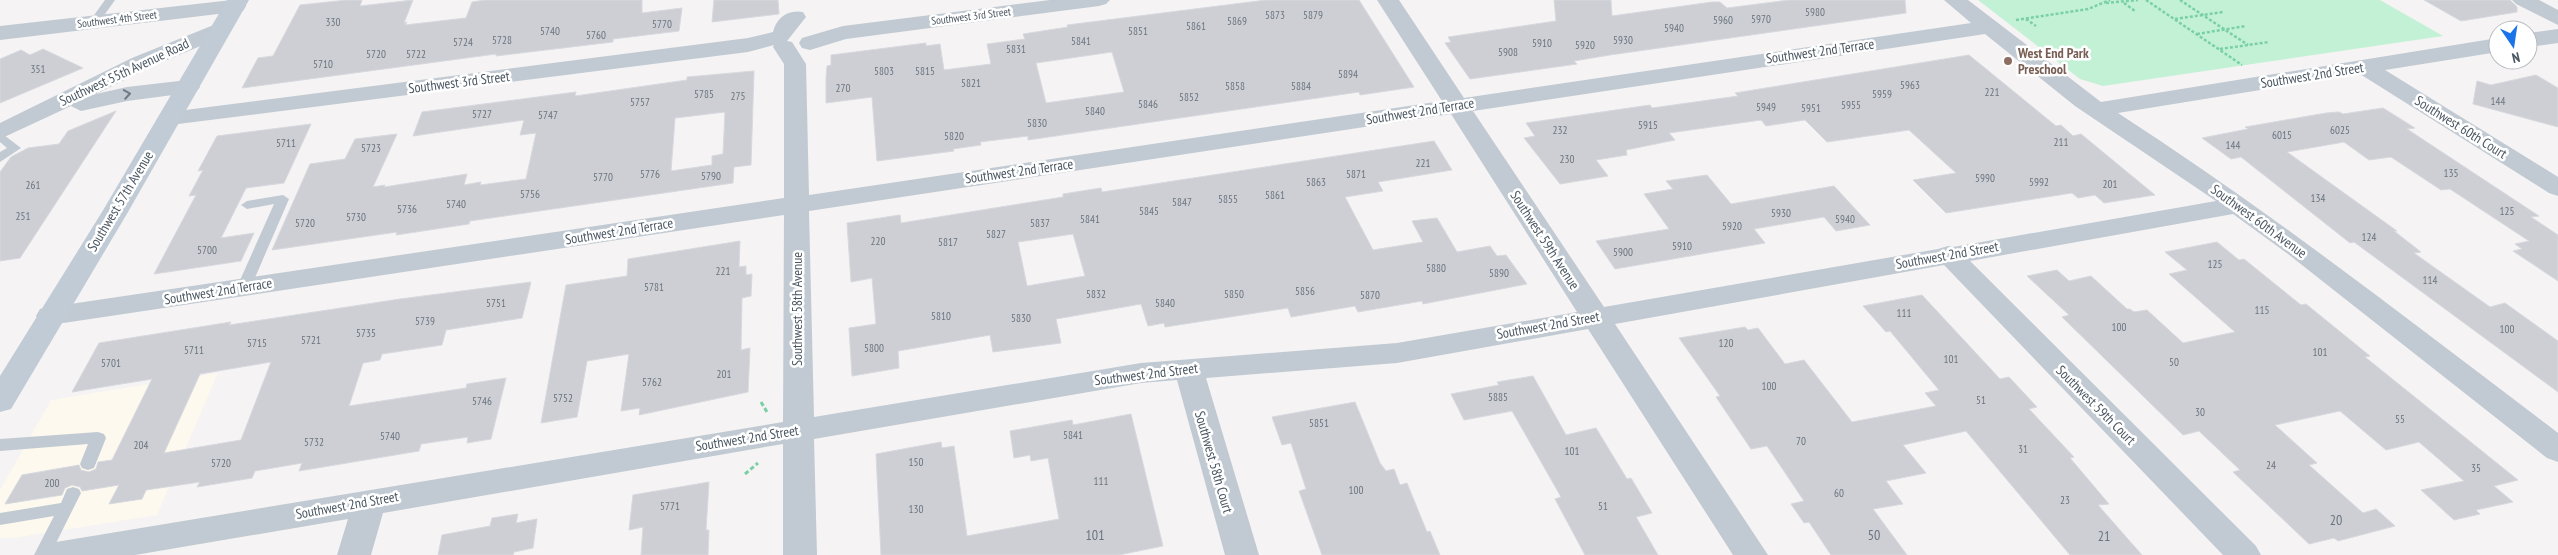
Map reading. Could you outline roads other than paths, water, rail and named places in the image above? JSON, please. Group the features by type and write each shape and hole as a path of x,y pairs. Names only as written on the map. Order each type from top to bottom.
{"main road":[{"name":"Southwest 57th Avenue","path":"0,401 170,118 236,3"}],"street":[{"name":"Southwest 3rd Street","path":"170,118 748,45 795,36 843,33 1099,0"},
{"name":"Southwest 59th Avenue","path":"1388,0 1751,555"},
{"name":"Southwest 60th Avenue","path":"1954,0 2000,24 2096,110 2238,205 2558,450"},
{"path":"2523,0 2558,19"},
{"name":"Southwest 4th Street","path":"0,33 236,3"},
{"name":"Southwest 2nd Terrace","path":"50,316 2000,24"},
{"name":"Southwest 55th Avenue Road","path":"0,132 29,120 140,63 221,28"},
{"name":"Southwest 58th Avenue","path":"795,36 797,430 800,555"},
{"path":"2538,39 2558,36"},
{"name":"Southwest 2nd Street","path":"2096,110 2488,47"},
{"name":"Southwest 60th Court","path":"2364,67 2558,188"},
{"name":"Southwest 55th Avenue Road","path":"29,120 112,96 188,87"},
{"name":"Southwest 2nd Street","path":"56,555 129,549 370,501 1132,374 1188,368 1377,356 1948,254 2238,205"},
{"name":"Southwest 59th Court","path":"1948,254 2244,555"},
{"name":"Southwest 58th Court","path":"1188,368 1242,555"},
{"path":"354,555 370,501"}],"lane":[{"path":"94,22 110,0"},
{"path":"0,136 15,148 0,158"},
{"path":"244,287 283,200 246,205"},
{"path":"0,445 98,438 88,464"},
{"path":"0,519 70,501 42,555"}],"place":[{"name":"West End Park Preschool","path":"2008,61"}]}
